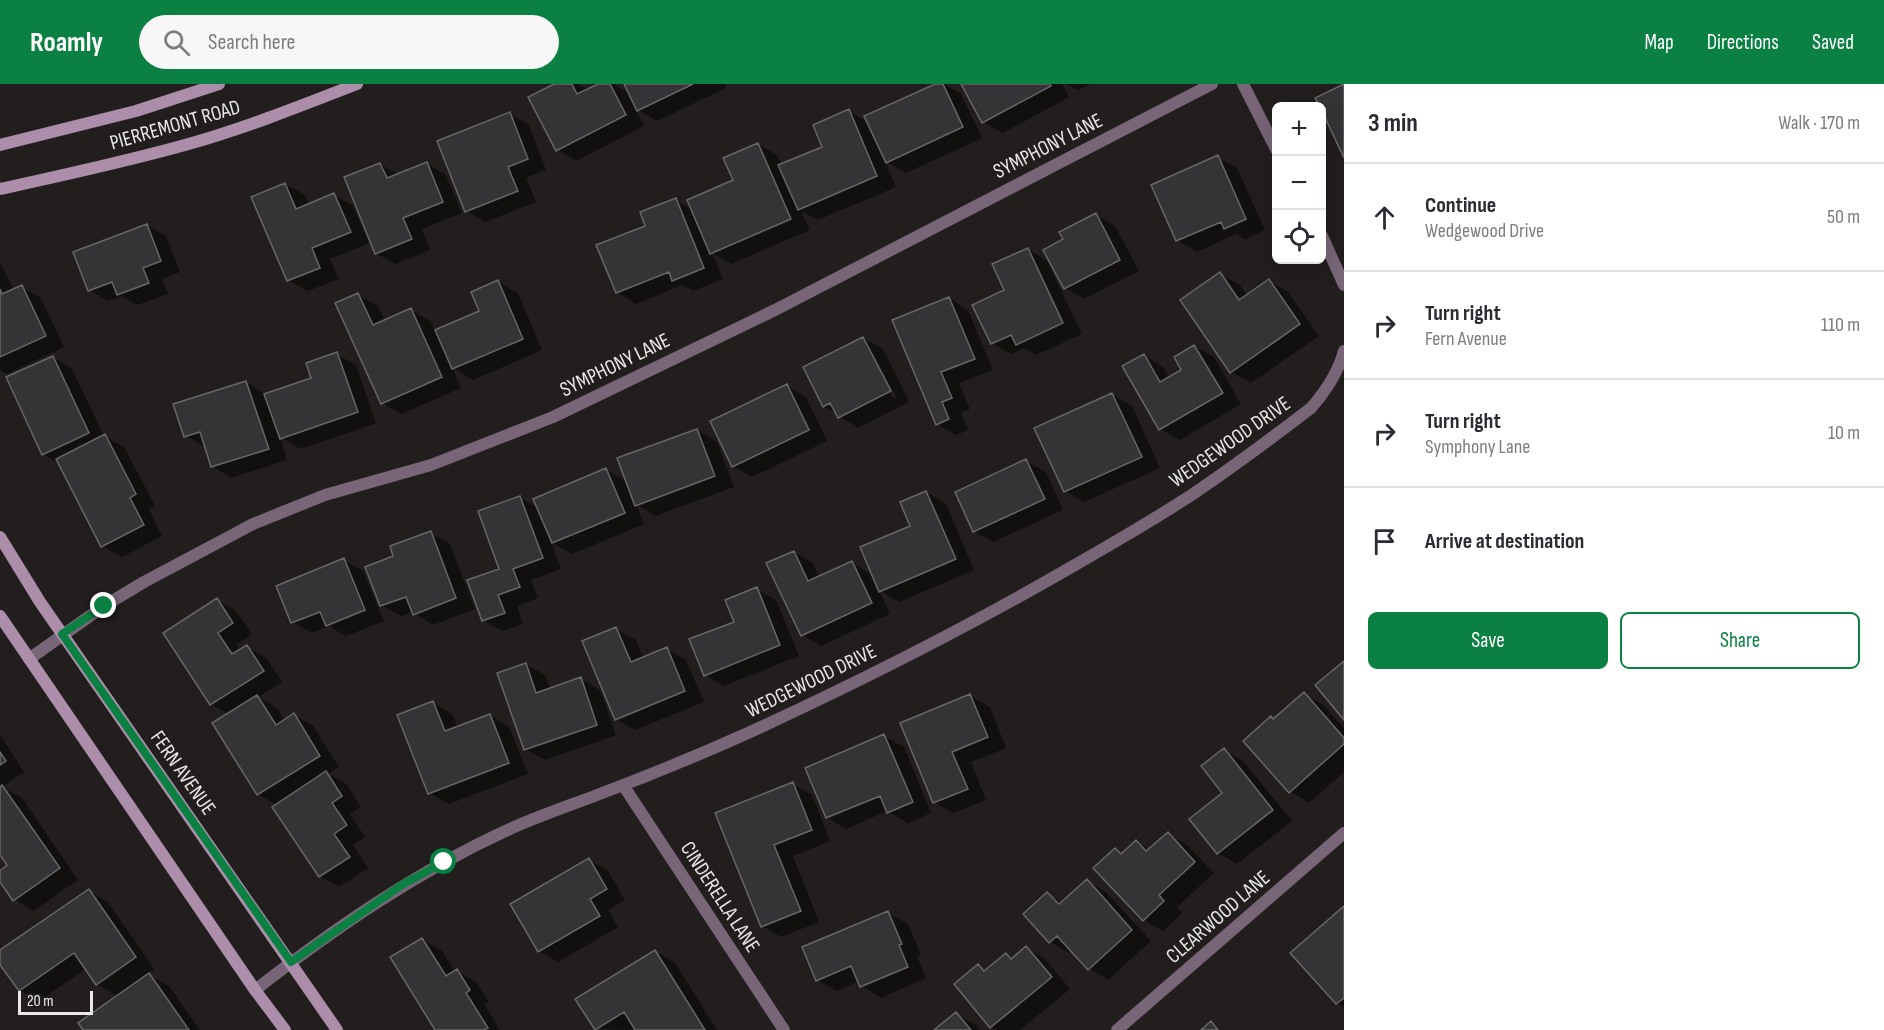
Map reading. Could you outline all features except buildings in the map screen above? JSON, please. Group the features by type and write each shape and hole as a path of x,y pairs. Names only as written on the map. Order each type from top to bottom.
{"street":[{"name":"PIERREMONT ROAD","path":"0,145 136,111 219,84"},
{"name":"PIERREMONT ROAD","path":"0,189 109,165 193,143 357,84"},
{"name":"SYMPHONY LANE","path":"29,659 62,634 144,582 253,524 325,495 430,465 553,417 775,310 1212,84"},
{"path":"1243,84 1272,140"},
{"path":"1326,245 1344,285"},
{"name":"WEDGEWOOD DRIVE","path":"255,990 291,962 402,885 444,862 513,828 745,734 901,659 1023,595 1136,530 1191,495 1311,408 1322,396 1339,368 1344,351"},
{"name":"FERN AVENUE","path":"0,537 62,634 338,1030"},
{"path":"0,616 255,990 285,1030"},
{"name":"CINDERELLA LANE","path":"623,785 784,1030"},
{"name":"CLEARWOOD LANE","path":"1117,1030 1344,833"}],"route":[{"path":"104,606 62,634 291,962 402,885 444,862"}]}
